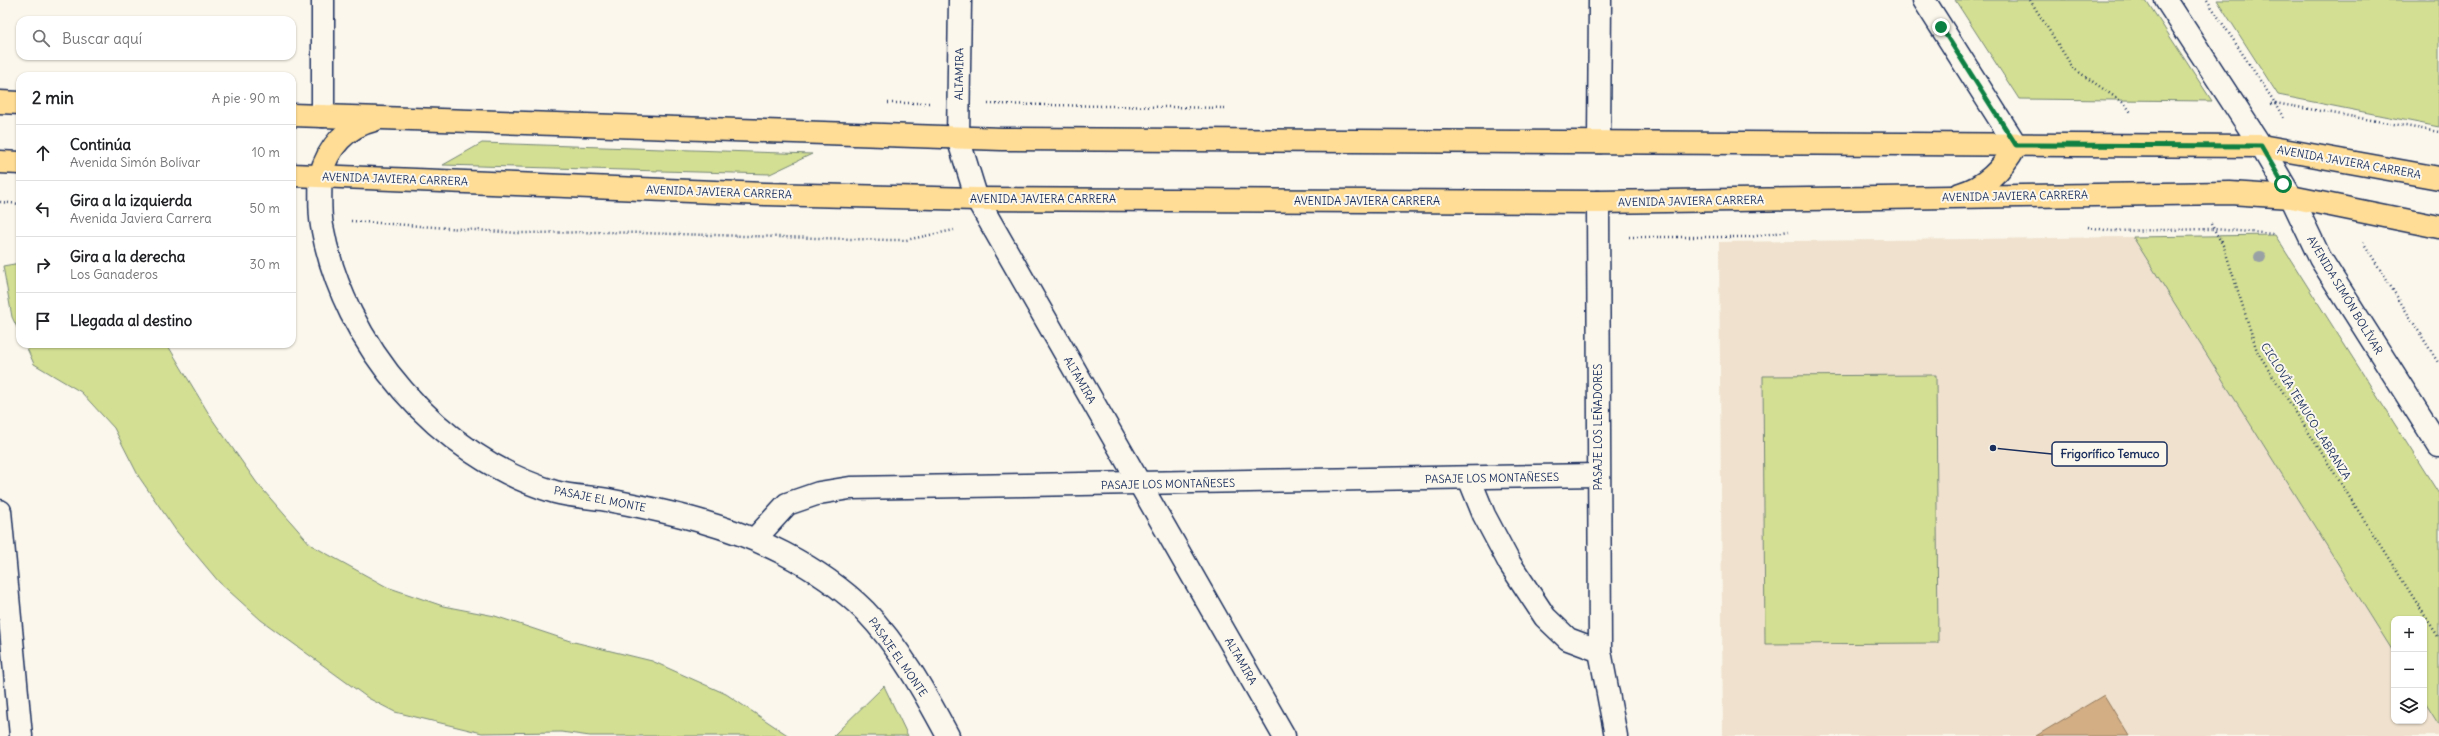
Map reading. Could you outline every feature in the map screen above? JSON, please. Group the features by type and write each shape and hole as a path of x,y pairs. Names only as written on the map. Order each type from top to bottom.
{"main road":[{"path":"0,102 16,102"},
{"name":"AVENIDA JAVIERA CARRERA","path":"296,115 958,138 2261,146 2439,178"},
{"path":"320,176 324,161 332,147 345,133 362,123 381,118"},
{"path":"1952,197 1983,184 2008,160 2016,145"},
{"path":"0,162 16,163"},
{"name":"AVENIDA JAVIERA CARRERA","path":"296,175 765,194 977,199 1598,202 2188,194 2291,197 2439,227"}],"street":[{"path":"323,0 323,116"},
{"name":"ALTAMIRA","path":"960,0 958,138 977,199 1284,736"},
{"path":"1599,142 1600,0"},
{"path":"1924,0 2016,145"},
{"name":"AVENIDA SIMÓN BOLÍVAR","path":"2166,0 2261,146 2291,197 2320,258 2439,446"},
{"name":"PASAJE EL MONTE","path":"320,176 322,225 332,265 347,303 367,341 391,375 417,407 448,435 482,458 518,478 556,492 611,500 666,512 755,539 813,571 865,611 906,665 948,736"},
{"name":"PASAJE LOS LEÑADORES","path":"1598,202 1598,475 1600,651 1616,736"},
{"name":"PASAJE LOS MONTAÑESES","path":"755,539 787,504 819,492 850,488 1598,475"},
{"path":"1469,478 1484,515 1510,564 1545,617 1568,639 1600,651"},
{"path":"0,511 21,736"}],"path":[{"path":"2030,0 2073,68 2126,104 2153,146"},
{"path":"2207,0 2275,103 2439,132"},
{"name":"CICLOVÍA TEMUCO-LABRANZA","path":"2188,194 2211,224 2224,247 2257,351 2439,638"},
{"path":"0,202 16,204"}],"shaded area":[{"path":"2133,237 2391,648 2391,724 2427,724 2427,706 2439,725 2439,736 1723,736 1719,242"}],"green space":[{"path":"1955,0 2146,0 2212,101 2019,99"},
{"path":"2217,0 2439,0 2439,127 2278,95"},
{"path":"482,143 812,154 770,174 443,165"},
{"path":"2275,235 2439,494 2439,725 2427,706 2427,616 2391,616 2391,648 2133,237"},
{"path":"16,264 16,326 12,317 3,266"},
{"path":"27,348 169,348 212,419 257,483 311,545 387,587 443,606 495,616 570,641 652,661 726,694 789,736 590,736 561,732 482,733 395,712 368,698 261,620 219,582 177,532 139,477 114,428 81,392 34,364"},
{"path":"1936,375 1938,643 1765,644 1763,376"},
{"path":"884,686 908,736 833,736"}],"building":[{"path":"2104,695 2129,736 2036,736"}],"place":[{"name":"Frigorífico Temuco","path":"1993,448"}],"route":[{"path":"1941,27 2016,145 2261,146 2283,184"}]}
